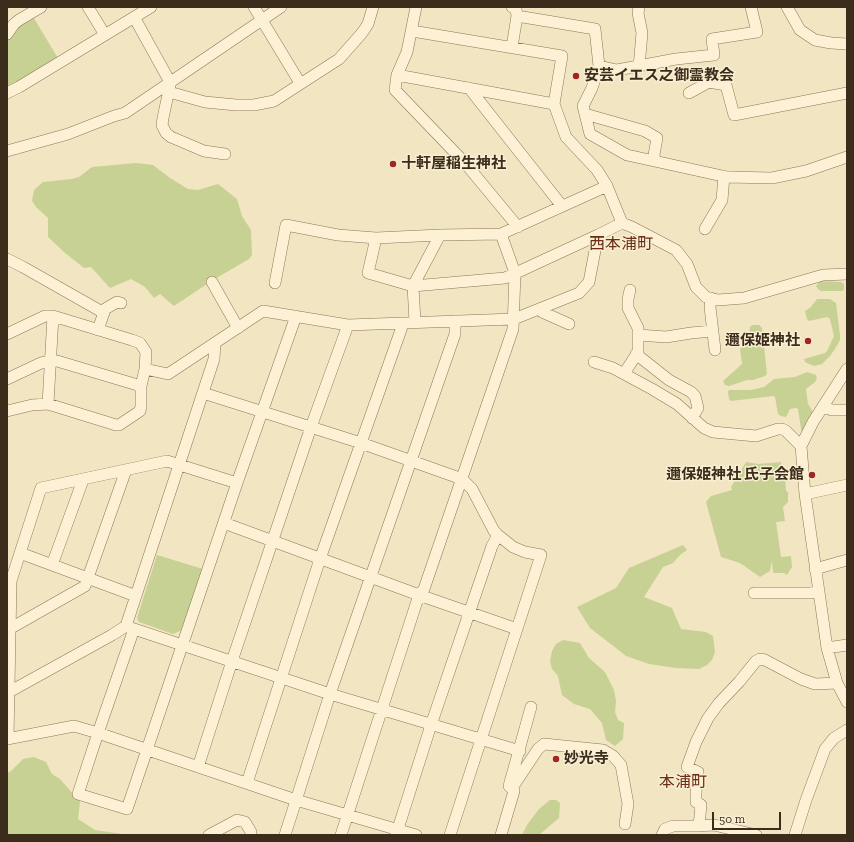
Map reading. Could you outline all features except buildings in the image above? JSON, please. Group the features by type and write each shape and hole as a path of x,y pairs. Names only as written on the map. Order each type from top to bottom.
{"street":[{"path":"7,34 14,24 40,7"},
{"path":"88,7 105,35"},
{"path":"7,93 151,7"},
{"path":"254,7 300,83"},
{"path":"7,151 68,134 125,113 169,87 281,7"},
{"path":"169,87 205,102 254,105 274,101 339,59 368,24 373,7"},
{"path":"416,7 408,52 397,75 395,90 465,163 518,227"},
{"path":"639,7 638,13 642,33 639,67"},
{"path":"599,66 617,70 676,59 714,55 712,39 757,32 751,7"},
{"path":"787,7 800,30 815,40 847,44"},
{"path":"512,47 515,12 595,29 599,66 592,88 583,106 590,134 628,155 724,176 772,178 806,171 847,157"},
{"path":"134,17 169,87 162,125 166,133 171,137 204,151 225,154"},
{"path":"412,31 562,56 554,104 566,137 596,170 607,186 622,223 676,250 687,264 696,287 706,297 718,300 744,298 823,275 847,277"},
{"path":"397,75 554,104"},
{"path":"689,93 710,82 726,85 734,115 847,93"},
{"path":"469,88 562,206"},
{"path":"585,114 645,131 657,138 654,155 655,161"},
{"path":"705,230 722,200 724,176"},
{"path":"275,282 286,225 338,235 376,238 501,234 607,186"},
{"path":"376,238 368,273 413,286 504,278 622,223"},
{"path":"341,835 419,595 424,588 513,329 515,273 501,234"},
{"path":"415,322 413,286 440,235"},
{"path":"145,369 168,374 263,311 348,325 514,319 579,293 589,282 598,235"},
{"path":"7,259 104,313"},
{"path":"212,282 238,328"},
{"path":"626,374 627,369 638,352 638,328 628,308 630,290"},
{"path":"711,298 710,307 715,350"},
{"path":"98,330 105,309 111,304 117,302 121,303"},
{"path":"541,308 542,312 569,324"},
{"path":"7,334 45,316 53,316 140,343 146,352 145,369 141,386 140,410 120,425 48,404 32,405 7,411"},
{"path":"48,404 53,316"},
{"path":"215,343 214,359 178,464 136,596 130,627 78,794 127,808 237,483 296,316"},
{"path":"285,835 330,694 455,334 455,321"},
{"path":"247,783 320,559 403,324"},
{"path":"198,767 311,427 348,325"},
{"path":"638,334 666,337 712,331"},
{"path":"636,354 668,380 691,392 695,396 698,408 692,418"},
{"path":"7,379 50,360 141,386"},
{"path":"594,362 626,374 677,404 704,428 713,432 756,436 782,429 801,446"},
{"path":"847,369 813,422 801,446 805,494 827,648 837,682 847,702"},
{"path":"203,393 361,443 462,479 472,489 498,535 513,546 525,552 541,555 450,835"},
{"path":"823,407 832,410 847,410"},
{"path":"237,483 167,460 83,480 41,488 12,581 8,674 8,739 74,726 396,832 416,835"},
{"path":"11,628 85,586 126,470"},
{"path":"52,565 83,480"},
{"path":"805,494 847,485"},
{"path":"224,523 419,595 517,629"},
{"path":"396,832 492,546 498,535"},
{"path":"20,553 136,596"},
{"path":"815,569 847,560"},
{"path":"754,593 819,592"},
{"path":"9,692 112,635 130,627 330,694 520,751"},
{"path":"827,648 847,645"},
{"path":"699,826 701,804 696,802 698,772 687,768 696,742 708,718 718,703 739,682 756,661 760,658 801,680 815,684 837,682"},
{"path":"501,835 514,790 509,786 520,751 531,707"},
{"path":"795,835 806,800 826,749 834,738 847,730"},
{"path":"512,788 538,749 544,744 603,750 613,756 621,765 628,804 625,824"},
{"path":"209,835 236,820 245,822 252,832 251,835"},
{"path":"662,835 666,829 673,826 714,825 756,835"}],"green space":[{"path":"32,15 59,60 7,90 7,39 10,33"},
{"path":"136,163 153,165 188,189 198,190 218,184 237,199 242,216 251,230 252,255 249,259 213,280 174,306 160,294 154,298 145,287 131,279 110,288 91,267 84,268 48,237 48,218 32,201 34,190 43,182 79,177 92,167"},
{"path":"820,281 841,282 844,284 844,289 843,291 821,291 816,286"},
{"path":"817,299 830,299 836,303 840,340 830,356 822,364 814,366 805,362 804,359 825,353 834,336 830,319 827,317 809,321 807,319 805,311 811,307"},
{"path":"752,325 759,325 762,328 767,374 753,380 747,380 729,386 725,385 723,381 742,364 740,349 748,344 750,327"},
{"path":"807,372 816,375 817,378 815,382 806,389 808,404 813,412 802,435 798,409 790,409 786,417 781,416 778,414 774,396 731,401 729,399 729,390 751,390 764,387 774,379 795,377"},
{"path":"746,462 758,464 781,462 782,474 785,473 788,502 783,507 785,521 776,522 781,557 791,556 792,567 787,575 784,573 773,573 772,561 770,571 760,577 740,563 721,557 706,502 711,496 732,490 731,487"},
{"path":"683,545 687,550 673,563 663,567 644,597 672,608 681,629 706,632 713,636 715,652 712,660 707,665 699,669 676,668 649,664 626,656 590,628 577,607 616,588 629,568"},
{"path":"157,555 203,569 182,630 173,634 139,622 137,618"},
{"path":"563,640 580,643 589,658 605,672 614,690 616,701 615,712 618,720 624,723 623,739 615,746 606,740 602,723 590,709 574,704 562,695 558,676 552,669 550,661 552,651 556,644"},
{"path":"34,757 46,762 52,774 60,779 80,802 78,819 95,830 129,835 7,835 7,773 23,759"},
{"path":"550,800 556,800 560,803 559,818 539,835 522,835 527,825 539,809"}],"place":[{"name":"安芸イエス之御霊教会","path":"576,76"},
{"name":"十軒屋稲生神社","path":"393,164"},
{"name":"邇保姫神社","path":"808,341"},
{"name":"邇保姫神社 氏子会館","path":"812,475"},
{"name":"妙光寺","path":"556,759"}],"district":[{"name":"西本浦町","path":"621,244"},
{"name":"本浦町","path":"683,782"}]}
